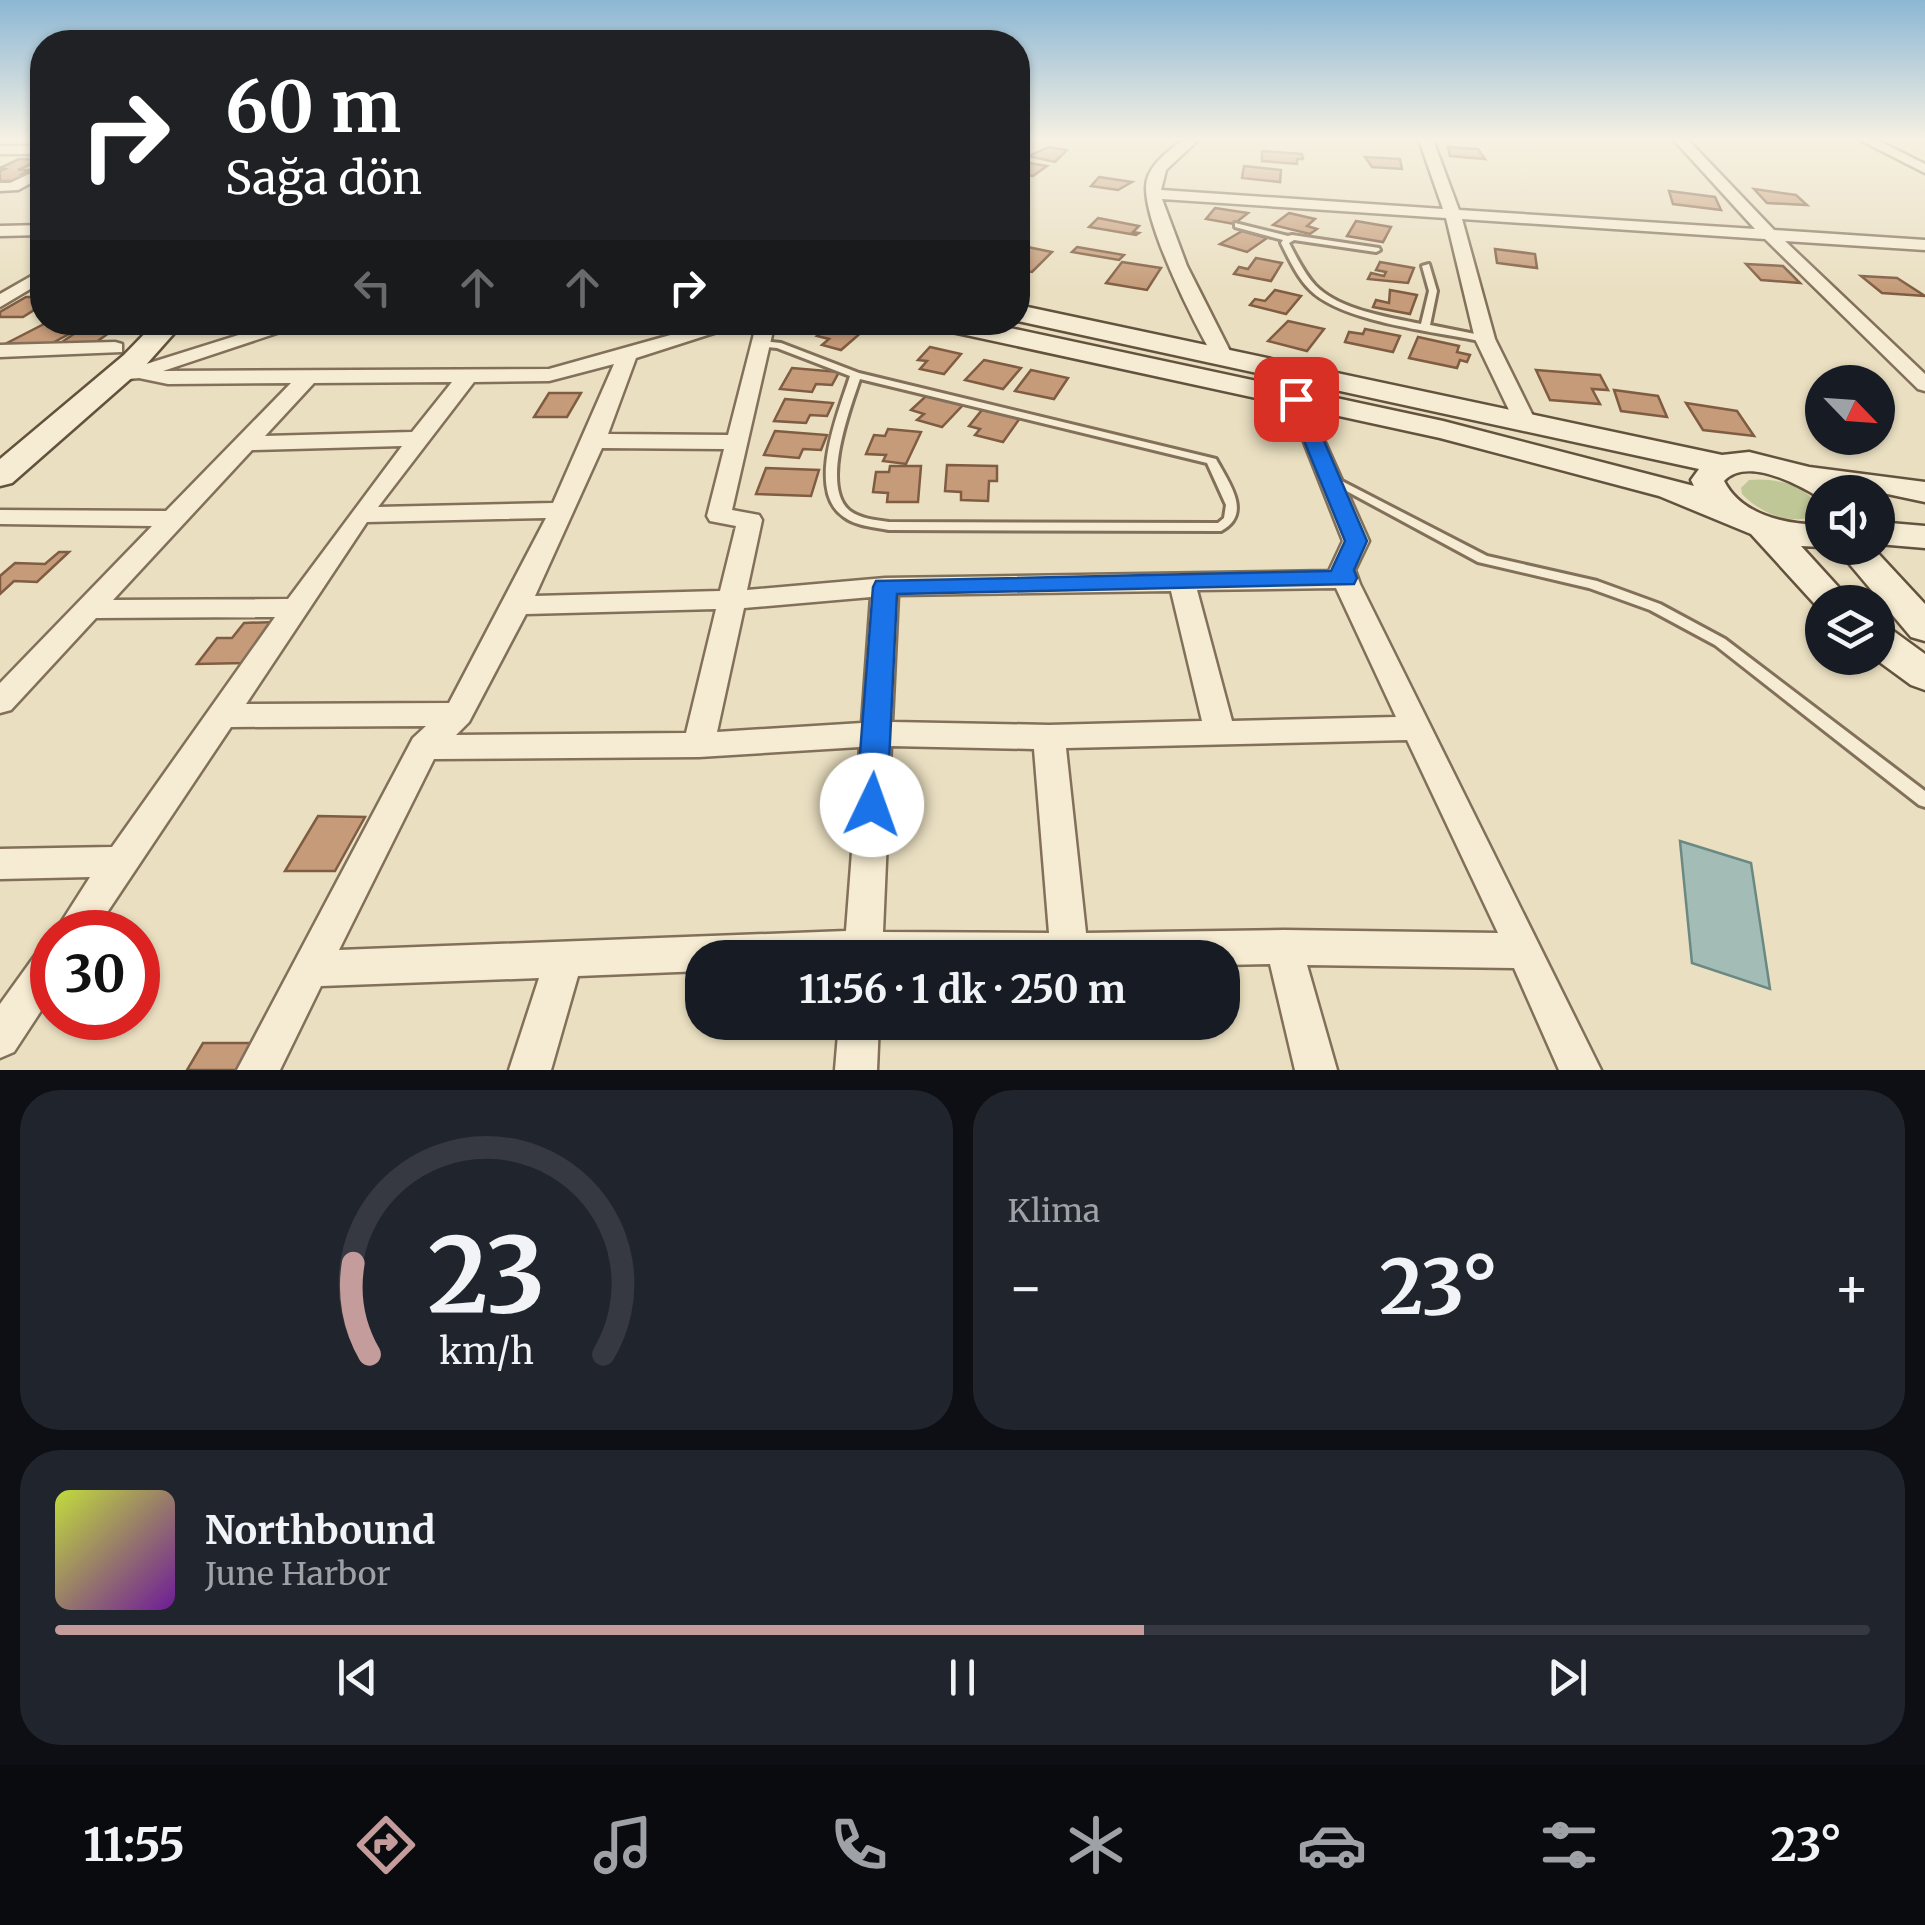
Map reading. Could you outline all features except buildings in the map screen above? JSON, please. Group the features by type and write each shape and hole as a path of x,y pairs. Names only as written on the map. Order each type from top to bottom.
{"street":[{"path":"1153,190 1154,212 1222,356"},
{"path":"1444,190 1485,339 1526,424"},
{"path":"1727,190 1925,385"},
{"path":"1153,194 1925,245"},
{"path":"0,231 30,230"},
{"path":"0,286 30,286"},
{"path":"0,302 30,287"},
{"path":"1030,316 1722,465 1758,463 1802,474 1925,492"},
{"path":"125,365 137,335"},
{"path":"0,476 157,335"},
{"path":"0,447 75,387 125,365 247,335"},
{"path":"0,352 125,365 168,378 466,378 549,375 694,335"},
{"path":"700,745 750,520 719,516 764,335"},
{"path":"1003,335 1596,468 1672,489 1788,533 1805,534"},
{"path":"258,1070 424,747 458,714 517,604 594,441 628,354"},
{"path":"0,702 307,378"},
{"path":"88,910 360,515 466,378"},
{"path":"1296,399 1356,541 1342,570 1345,578 1580,1070"},
{"path":"245,443 416,439"},
{"path":"594,441 738,442"},
{"path":"1722,465 1712,471 1708,480 1711,491 1751,520 1815,585"},
{"path":"360,515 562,510"},
{"path":"0,516 176,518"},
{"path":"1895,534 1925,537"},
{"path":"1869,565 1925,628"},
{"path":"517,604 734,600 885,587 1345,578"},
{"path":"1182,582 1220,733"},
{"path":"864,940 885,587"},
{"path":"90,609 296,608"},
{"path":"1895,653 1925,675"},
{"path":"225,716 458,714"},
{"path":"424,747 700,745 876,734 1049,737 1416,728"},
{"path":"1049,737 1068,940"},
{"path":"0,864 122,862"},
{"path":"1284,947 1316,1070"},
{"path":"1240,948 1525,950"},
{"path":"310,969 685,957"},
{"path":"530,1070 564,960"},
{"path":"0,1038 30,994"},
{"path":"856,1070 858,1040"}],"lane":[{"path":"1238,225 1288,239 1306,238 1376,250"},
{"path":"1288,239 1288,249 1316,292 1344,306 1485,339"},
{"path":"1425,326 1433,291 1426,266"},
{"path":"766,335 778,345 856,375 1212,461 1232,505 1230,519 1221,526 889,526 860,521 843,512 833,500 830,469 856,375"},
{"path":"1330,478 1482,559 1592,584 1672,616 1720,642 1925,800"}],"green space":[{"path":"1749,480 1769,480 1800,489 1805,493 1805,518 1769,513 1742,494 1741,488"}],"water":[{"path":"1680,841 1751,863 1770,989 1692,963"}],"route":[{"path":"872,805 885,587 1345,578 1342,570 1356,541 1296,399"}]}
